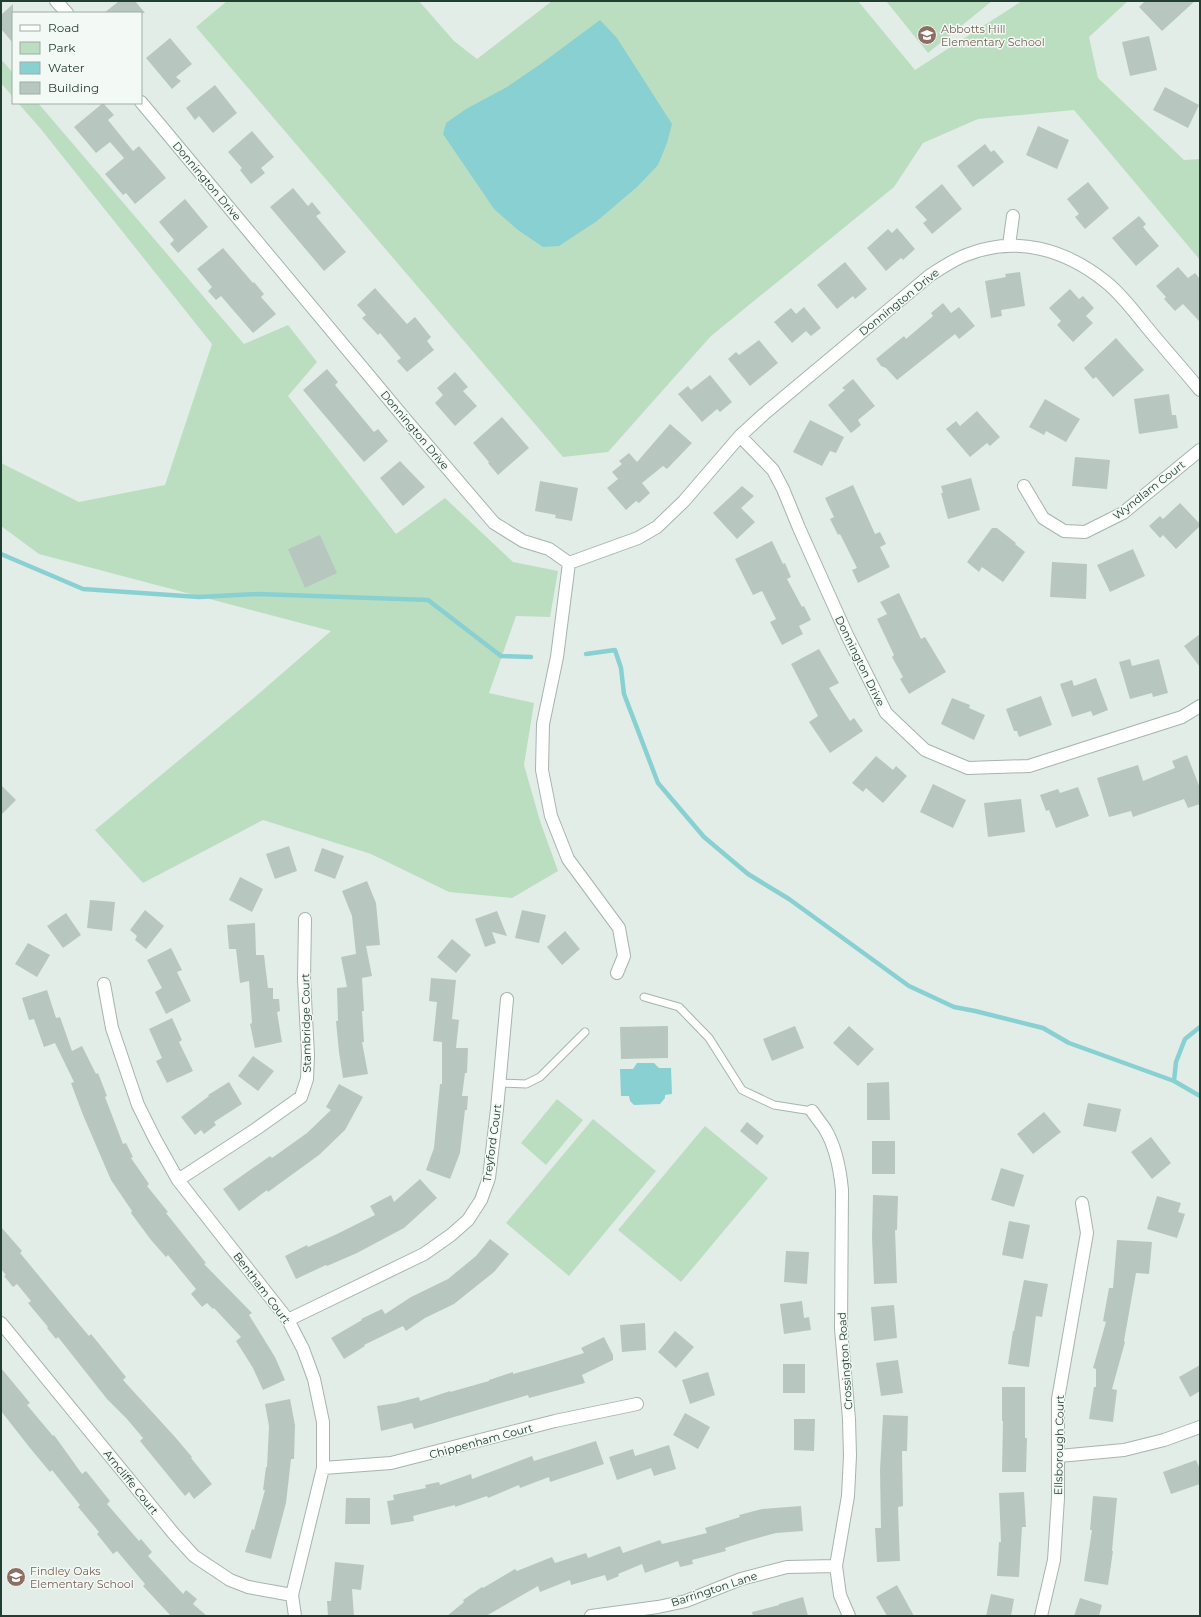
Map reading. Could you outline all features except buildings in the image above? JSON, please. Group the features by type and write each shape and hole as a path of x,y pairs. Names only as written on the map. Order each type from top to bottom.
{"street":[{"path":"56,1 66,12"},
{"name":"Donnington Drive","path":"142,103 406,420 494,523 523,541 549,549 569,563 638,538 657,527 684,502 740,436 764,414 930,276 951,262 968,254 1009,245 1030,246 1051,252 1089,270 1106,282 1122,297 1200,390"},
{"path":"1009,245 1013,216"},
{"name":"Donnington Drive","path":"740,436 773,470 784,489 799,528 844,628 886,713 925,750 968,768 1029,766 1182,717 1200,706"},
{"name":"Wyndlam Court","path":"1024,486 1043,518 1064,531 1085,532 1123,512 1200,450"},
{"path":"569,563 557,657 543,724 542,770 551,816 568,859 619,928 624,956 617,973"},
{"name":"Stambridge Court","path":"178,1180 256,1129 301,1097 307,1079 308,1055 304,979 305,919"},
{"name":"Bentham Court","path":"104,984 112,1028 138,1105 155,1139 178,1180 288,1320 303,1349 314,1379 322,1422 323,1468 292,1595 294,1616"},
{"name":"Treyford Court","path":"288,1320 424,1254 451,1235 468,1220 481,1200 489,1178 500,1083 507,999"},
{"name":"Crossington Road","path":"812,1111 825,1129 834,1149 840,1169 842,1190 841,1329 849,1419 850,1456 848,1496 836,1566 840,1595 849,1616"},
{"name":"Ellsborough Court","path":"1041,1616 1054,1560 1058,1498 1058,1399 1087,1233 1082,1203"},
{"name":"Arncliffe Court","path":"1,1323 174,1534 194,1556 230,1580 248,1587 292,1595"},
{"name":"Chippenham Court","path":"323,1468 391,1463 555,1422 636,1404"},
{"path":"1059,1456 1124,1450 1164,1440 1200,1427"},
{"name":"Barrington Lane","path":"591,1616 658,1607 686,1601 741,1579 787,1567 836,1566"}],"lane":[{"path":"644,997 679,1007 709,1038 742,1090 774,1105 812,1111"},
{"path":"500,1083 526,1084 540,1077 585,1032"}],"green space":[{"path":"227,1 419,1 454,41 477,59 552,1 858,1 915,70 1022,1 1128,1 1089,37 1098,78 1184,160 1200,159 1200,260 1074,110 978,119 923,143 894,187 711,336 608,452 563,457 196,27"},
{"path":"886,1 992,1 928,53"},
{"path":"1,59 12,72 12,96 1,83"},
{"path":"19,104 39,104 244,344 288,325 317,362 288,396 396,534 445,498 513,562 558,571 550,617 516,616 489,693 534,703 524,765 540,821 558,871 512,898 449,892 371,854 263,820 143,883 95,830 249,702 331,631 39,554 1,526 1,463 79,502 165,485 212,344 40,128"},
{"path":"557,1099 583,1120 546,1165 521,1143"},
{"path":"593,1119 656,1171 569,1276 506,1223"},
{"path":"705,1126 768,1178 681,1282 618,1230"}],"water":[{"path":"600,20 617,38 672,124 667,143 658,165 637,187 597,221 559,246 543,247 518,230 494,209 443,134 446,123 466,109 507,87"},
{"path":"637,1063 654,1063 659,1068 671,1068 672,1094 665,1095 665,1098 660,1104 634,1105 630,1101 629,1096 621,1096 620,1069 633,1069"}],"waterway":[{"path":"1,554 83,589 199,597 258,594 428,600 501,656 531,657"},
{"path":"586,654 615,650 621,668 624,694 658,783 704,837 748,874 789,899 909,986 954,1007 1043,1028 1069,1043 1174,1081 1200,1096"},
{"path":"1174,1081 1176,1062 1185,1039 1200,1027"}],"place":[{"name":"Abbotts Hill Elementary School","path":"927,35"},
{"name":"Findley Oaks Elementary School","path":"16,1577"}]}
